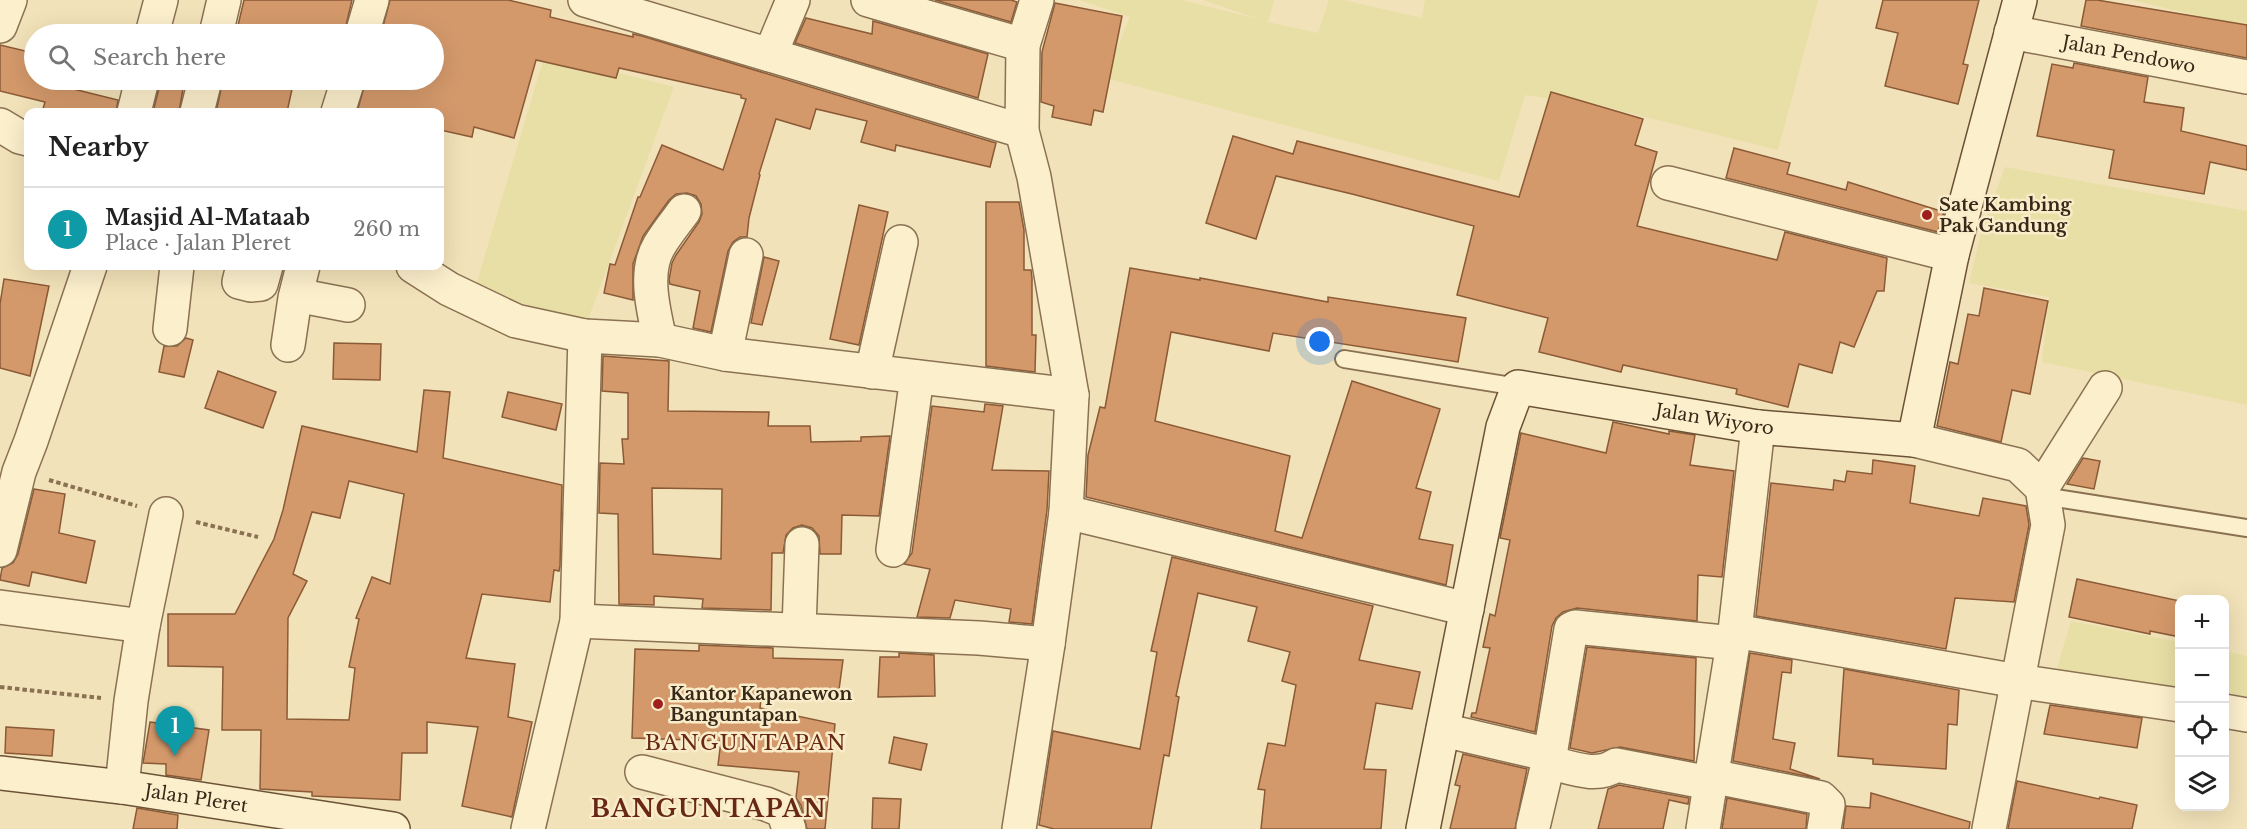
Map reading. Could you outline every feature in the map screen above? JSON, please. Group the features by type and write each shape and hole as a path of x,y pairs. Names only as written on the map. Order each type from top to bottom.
{"street":[{"path":"0,26 10,0"},
{"path":"155,24 161,0"},
{"path":"218,24 224,0"},
{"path":"365,24 372,0"},
{"path":"585,0 1022,131"},
{"path":"770,55 793,0"},
{"path":"868,0 1023,45"},
{"path":"1019,829 1066,512 1072,395 1034,177 1022,131 1023,45 1037,0"},
{"path":"1914,440 1952,255 2020,0"},
{"name":"Jalan Pendowo","path":"2011,32 2247,77"},
{"path":"135,108 140,90"},
{"path":"199,108 203,90"},
{"path":"339,108 345,90"},
{"path":"0,125 24,138"},
{"path":"1668,183 1952,255"},
{"path":"660,340 652,304 652,269 657,248 684,211"},
{"path":"872,372 901,242"},
{"path":"726,354 746,255"},
{"path":"0,550 19,472 32,441 89,270"},
{"path":"170,328 177,270"},
{"path":"242,270 239,282 250,285 261,284 265,270"},
{"path":"420,270 458,293 516,321 585,336 660,340 726,354 1072,395"},
{"path":"288,345 299,280 348,305"},
{"path":"528,829 577,621 585,336"},
{"path":"893,550 917,377"},
{"path":"1423,829 1503,427 1518,387"},
{"name":"Jalan Wiyoro","path":"1518,387 1758,427 1914,440 2018,465 2042,492"},
{"path":"1989,829 2048,525 2042,492 2105,388"},
{"path":"1703,829 1734,637 1758,427"},
{"path":"1066,512 1467,609"},
{"path":"122,787 131,701 143,626 166,514"},
{"path":"799,629 802,544"},
{"path":"0,607 143,626"},
{"path":"577,621 799,629 979,638 1048,644"},
{"path":"1533,827 1549,758 1571,629 1575,627 1734,637 2175,704"},
{"path":"2229,712 2247,715"},
{"path":"1443,730 1597,772 1607,771 1616,765 1821,798 1828,805 1824,829"},
{"path":"642,772 766,804 783,812 789,829"},
{"name":"Jalan Pleret","path":"0,773 122,787 393,829"}],"lane":[{"path":"1344,359 1518,387"},
{"path":"2042,492 2247,528"}],"path":[{"path":"19,472 166,514 258,537"},
{"path":"0,687 131,701"}],"shaded area":[{"path":"1079,0 1182,0 1258,19 1203,0 1274,0 1268,22 1318,33 1329,0 1343,0 1422,18 1425,0 1818,0 1778,150 1605,107 1525,95 1499,181 1040,61 1041,39 1113,58 1130,17"},
{"path":"2131,0 2247,0 2247,27"},
{"path":"545,54 674,87 588,320 473,295"},
{"path":"2005,167 2247,211 2247,405 2042,362 2049,297 1969,283 1981,233"},
{"path":"2071,621 2175,641 2175,714 2050,692"},
{"path":"2229,652 2247,656 2247,727 2229,724"}],"building":[{"path":"244,0 352,0 346,24 238,24"},
{"path":"390,0 508,0 551,10 550,17 633,37 633,34 642,36 996,143 990,167 896,145 895,151 861,142 867,121 816,109 810,129 776,119 759,174 747,237 740,237 733,242 728,251 711,332 693,328 700,291 670,284 669,280 676,255 702,214 701,204 696,196 687,193 676,194 643,236 633,264 633,300 604,293 610,264 615,265 638,197 640,197 662,145 723,170 746,99 741,98 741,95 619,68 616,78 536,60 514,138 474,127 472,137 444,131 444,108 358,108 363,90 444,90 444,24 384,24"},
{"path":"935,0 1011,0 1017,2 1011,22"},
{"path":"1883,0 1979,0 1963,64 1968,65 1958,104 1885,86 1898,33 1876,28"},
{"path":"2086,0 2247,25 2247,58 2081,26"},
{"path":"1055,3 1122,16 1103,112 1094,110 1091,125 1052,117 1054,106 1041,102 1042,52"},
{"path":"806,18 872,34 873,21 988,54 978,98 795,43"},
{"path":"0,45 24,51 24,90 77,90 118,100 117,108 43,108 45,102 0,91"},
{"path":"2074,63 2148,77 2144,102 2184,108 2181,131 2247,146 2247,170 2210,162 2204,194 2109,178 2114,150 2037,136 2052,64 2073,68"},
{"path":"158,90 183,90 180,108 154,108"},
{"path":"221,90 292,90 288,108 217,108"},
{"path":"1551,92 1643,119 1635,145 1657,152 1637,226 1777,260 1785,232 1887,258 1884,291 1877,291 1854,347 1840,342 1832,373 1799,364 1788,407 1736,394 1737,389 1623,365 1621,372 1539,352 1548,318 1457,295 1474,226 1352,194 1276,176 1256,239 1206,223 1233,136 1293,154 1297,141 1519,197"},
{"path":"1734,148 1790,163 1787,174 1846,190 1848,182 1944,212 1938,232 1726,178"},
{"path":"986,202 1019,202 1024,230 1024,270 1031,270 1032,278 1032,335 1036,335 1035,372 986,366"},
{"path":"859,205 888,212 859,345 830,339"},
{"path":"764,257 779,261 762,325 751,323"},
{"path":"1130,268 1200,280 1200,278 1328,302 1328,297 1466,318 1458,362 1273,333 1269,351 1171,332 1155,421 1290,456 1275,531 1302,538 1352,381 1440,409 1416,488 1431,492 1419,539 1453,545 1446,585 1086,497 1088,455 1100,407 1105,408"},
{"path":"4,279 49,286 30,376 0,368 0,304"},
{"path":"1984,288 2048,301 2030,394 2012,390 2001,442 1937,426 1950,362 1958,364 1968,314 1979,316"},
{"path":"186,338 193,340 184,377 159,372 164,346 177,346"},
{"path":"334,343 381,344 380,380 333,379"},
{"path":"603,356 669,361 668,411 769,412 768,426 810,426 811,442 861,441 861,437 890,436 879,516 842,515 841,554 820,554 819,536 812,528 802,525 793,528 786,535 783,553 772,553 771,610 702,608 703,599 654,596 654,605 619,604 618,514 599,513 600,463 624,464 622,439 628,439 628,393 602,391","holes":["652,488 722,489 721,559 653,554"]},
{"path":"218,371 276,392 263,428 205,408"},
{"path":"424,390 450,392 443,458 562,485 560,566 559,571 554,570 550,602 482,594 466,658 515,664 508,717 532,722 512,817 462,806 478,727 427,722 427,753 402,753 400,800 312,796 312,792 260,789 261,730 222,730 223,667 168,666 168,614 235,614 274,539 302,426 417,452","holes":["349,481 404,494 390,584 372,577 356,618 359,619 349,667 355,668 349,720 287,719 288,618 307,581 293,574 312,512 340,518"]},
{"path":"508,392 562,404 556,430 502,417"},
{"path":"985,404 1003,406 992,470 1049,471 1047,510 1032,624 1009,622 1011,609 955,600 950,618 917,617 930,569 904,564 912,553 932,406 984,412"},
{"path":"1613,422 1669,434 1669,431 1695,435 1690,465 1734,471 1722,577 1698,575 1697,621 1577,608 1563,612 1552,626 1535,732 1471,717 1472,713 1476,713 1490,648 1483,647 1490,614 1495,616 1510,540 1500,538 1521,433 1606,453"},
{"path":"2083,458 2100,461 2094,489 2067,484"},
{"path":"1873,460 1915,466 1910,503 1979,516 1983,498 2026,506 2029,525 2014,602 1955,598 1946,649 1756,616 1771,483 1833,490 1834,480 1845,482 1847,471 1872,474"},
{"path":"34,489 65,494 59,533 95,541 86,583 32,572 29,586 0,580 2,568 13,563 18,554"},
{"path":"1172,557 1373,606 1359,660 1420,672 1412,709 1376,703 1364,769 1386,770 1381,829 1261,829 1265,790 1258,789 1268,743 1285,746 1296,685 1282,681 1290,652 1248,641 1257,607 1198,593 1176,696 1179,697 1169,756 1164,755 1151,829 1054,829 1039,825 1053,731 1140,749 1157,652 1151,651"},
{"path":"2077,579 2175,600 2175,636 2150,631 2150,634 2069,617"},
{"path":"699,645 773,648 773,658 843,660 838,697 761,699 760,708 835,724 825,829 807,829 801,805 796,798 799,772 718,765 721,741 632,738 635,649 699,651"},
{"path":"1587,647 1696,658 1694,761 1620,747 1592,753 1570,748"},
{"path":"899,653 934,655 935,696 878,697 880,657 899,657"},
{"path":"1750,653 1792,660 1791,673 1782,672 1773,739 1795,743 1790,769 1820,779 1733,761"},
{"path":"1844,669 1959,690 1957,725 1948,724 1946,769 1873,764 1873,759 1838,756"},
{"path":"2050,705 2142,718 2137,748 2044,734"},
{"path":"150,722 209,730 201,780 166,775 166,764 143,763"},
{"path":"6,727 54,730 52,756 5,753"},
{"path":"894,737 927,744 921,770 889,763"},
{"path":"1463,754 1527,769 1515,829 1450,829 1460,786 1455,785"},
{"path":"2017,781 2137,805 2132,829 2008,829"},
{"path":"1619,785 1689,798 1688,804 1669,800 1663,829 1598,829 1608,789"},
{"path":"1871,793 1970,822 1969,829 1843,829 1846,806 1870,808"},
{"path":"873,798 901,799 899,829 872,829"},
{"path":"1727,798 1807,814 1806,829 1722,829"},
{"path":"137,808 178,815 177,829 133,829"}],"place":[{"name":"Sate Kambing Pak Gandung","path":"1927,215"},
{"name":"Kantor Kapanewon Banguntapan","path":"658,704"},
{"name":"Masjid Al-Mataab","path":"175,756"}],"district":[{"name":"BANGUNTAPAN","path":"746,743"},
{"name":"BANGUNTAPAN","path":"709,808"}]}
